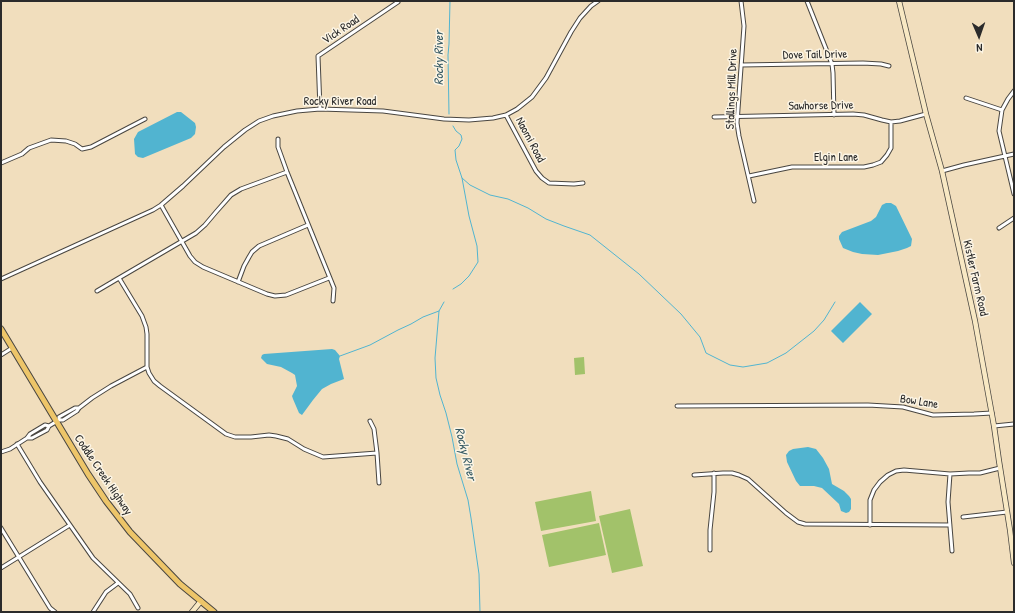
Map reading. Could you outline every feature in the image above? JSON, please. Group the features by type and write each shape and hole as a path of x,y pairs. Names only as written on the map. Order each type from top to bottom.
{"main road":[{"name":"Coddle Creek Highway","path":"1,329 106,501 130,532 180,584 214,612"}],"street":[{"name":"Rocky River Road","path":"1,279 154,210 245,130 259,121 273,116 297,111 320,109 383,112 444,119 469,120 493,118 506,115 517,109 532,97 546,78 580,18 598,1"},
{"name":"Stallings Mill Drive","path":"741,1 744,26 737,123 754,201"},
{"path":"807,1 832,64 834,73 834,115"},
{"name":"Kistler Farm Road","path":"899,1 926,114 942,171 975,321 992,413 1007,512 1012,530 1014,563"},
{"name":"Vick Road","path":"320,109 318,56 398,2"},
{"name":"Dove Tail Drive","path":"741,65 863,63 889,66"},
{"path":"1014,91 1002,110 999,131 1014,194"},
{"path":"966,98 1002,110"},
{"name":"Sawhorse Drive","path":"714,117 853,114 864,115 891,122 926,114"},
{"name":"Naomi Road","path":"506,115 536,171 542,178 549,183 583,183"},
{"path":"1,163 22,154 29,148 51,140 66,141 75,144 82,149 91,147 145,119"},
{"name":"Elgin Lane","path":"749,176 792,167 864,167 881,162 891,148 891,122"},
{"path":"278,140 278,147 287,172 334,288 333,301"},
{"path":"942,171 1014,154"},
{"path":"97,291 196,233 231,195 241,189 287,172"},
{"path":"161,205 190,256 195,262 203,267 267,294 281,296 329,278"},
{"path":"999,228 1014,218"},
{"path":"238,282 249,257 259,246 308,225"},
{"path":"119,278 142,316 146,327 147,367 152,377 160,386 226,434 235,437 276,436 288,439 304,449 323,457 376,453"},
{"path":"1,355 12,348"},
{"path":"1,452 18,444 30,434 45,425 49,426 63,420 111,386 147,367"},
{"name":"Bow Lane","path":"677,406 868,405 903,407 933,415 992,413"},
{"path":"370,421 374,430 379,484"},
{"path":"994,426 1014,424"},
{"path":"18,444 40,482 93,558 130,594 138,608"},
{"path":"870,525 870,500 874,490 888,475 896,471 904,470 950,474 980,472 1000,468"},
{"path":"710,550 714,473"},
{"path":"694,475 732,473 739,475 748,479 798,522 805,524 950,525"},
{"path":"950,474 948,502 952,551"},
{"path":"963,517 1007,512"},
{"path":"1,568 70,524"},
{"path":"1,528 50,608 55,612"},
{"path":"93,612 106,592 118,583"},
{"path":"192,612 201,601"}],"green space":[{"path":"584,357 585,374 575,375 574,358"},
{"path":"591,491 596,521 541,531 535,502"},
{"path":"630,509 643,566 612,573 599,516"},
{"path":"599,523 606,555 549,567 542,535"}],"water":[{"path":"177,112 181,112 195,123 195,134 191,138 143,158 138,157 135,154 134,139 138,132"},
{"path":"891,203 896,206 912,239 911,246 898,251 878,255 862,254 843,248 839,239 842,232 871,221 876,217 882,205"},
{"path":"860,302 872,314 843,343 831,331"},
{"path":"332,349 335,350 340,356 339,359 344,379 322,389 302,415 299,413 292,396 297,386 295,375 281,367 267,364 261,358 262,355"},
{"path":"808,447 816,449 823,458 829,469 832,484 844,491 851,499 851,509 849,512 846,513 841,511 839,504 822,488 814,486 800,486 796,481 787,462 786,455 793,449"}],"waterway":[{"name":"Rocky River","path":"449,114 448,55 450,1"},
{"name":"Rocky River","path":"453,126 461,135 462,139 459,146 455,150 456,160 462,178 469,216 477,246 478,262 469,276 453,289"},
{"path":"462,178 470,185 490,195 508,199 528,208 546,219 590,235 639,274 681,314 700,337 706,353 730,365 743,367 767,363 786,353 814,331 824,320 835,302"},
{"name":"Rocky River","path":"444,302 439,311 435,358 436,378 452,437 457,464 468,500 479,574 480,612"},
{"path":"340,356 370,345 423,317 439,311"}]}
